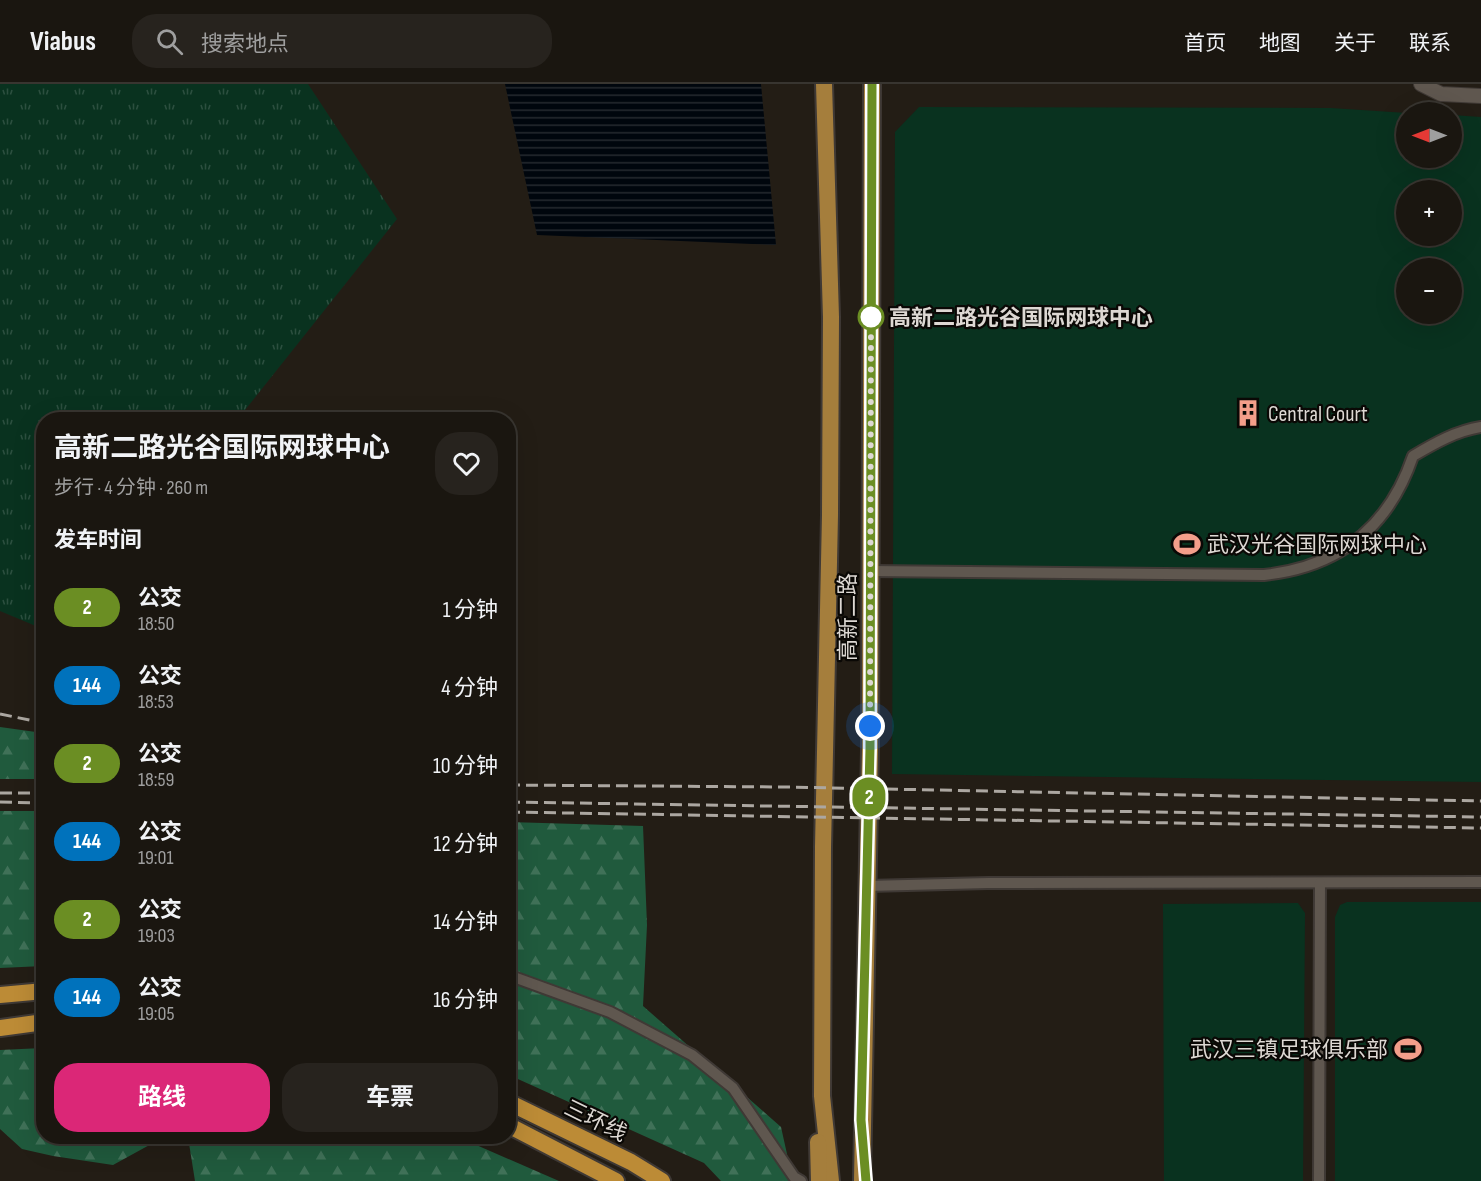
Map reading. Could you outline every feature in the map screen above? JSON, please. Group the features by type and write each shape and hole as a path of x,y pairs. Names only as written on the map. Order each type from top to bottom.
{"highway":[{"path":"0,994 36,992"},
{"path":"0,1021 36,1022"},
{"path":"0,1028 36,1023"},
{"name":"三环线","path":"516,1106 631,1162 663,1181"},
{"name":"三环线","path":"516,1129 616,1181"}],"main road":[{"name":"高新二路","path":"819,1181 831,352 824,84"},
{"name":"高新二路","path":"864,1181 861,1120 870,748 872,84"},
{"name":"高新二路","path":"822,1096 831,1181"}],"street":[{"path":"1420,84 1441,94 1481,96"},
{"path":"870,571 1264,574 1293,570 1326,559 1360,538 1374,525 1397,493 1407,475 1413,456 1443,439 1481,428"},
{"path":"867,886 988,883 1481,882"},
{"path":"1319,1181 1320,883"},
{"path":"516,978 610,1012 692,1055 733,1088 794,1177 801,1181"}],"green space":[{"path":"0,84 308,84 397,219 243,412 36,412 36,626 0,611"},
{"name":"武汉光谷国际网球中心","path":"919,107 1331,108 1396,112 1396,168 1462,168 1462,116 1481,117 1481,782 892,774 895,132"},
{"path":"0,727 36,732 36,779 0,779"},
{"path":"0,811 36,811 36,966 0,968"},
{"path":"516,822 643,826 647,925 643,1006 781,1127 793,1181 721,1181 704,1163 516,1078"},
{"name":"武汉三镇足球俱乐部","path":"1347,902 1481,902 1481,1181 1335,1181 1335,917 1340,905"},
{"path":"1298,903 1305,913 1303,1181 1164,1181 1163,904"},
{"path":"36,1048 36,1144 151,1144 113,1165 22,1149 0,1129 0,1050"},
{"path":"189,1144 474,1144 559,1181 195,1181"}],"shaded area":[{"path":"505,84 761,84 776,245 537,235"}],"railway":[{"path":"0,714 36,721"},
{"path":"516,785 786,787 1481,801"},
{"path":"0,793 36,793"},
{"path":"0,802 36,803"},
{"path":"516,802 1481,817"},
{"path":"516,812 1481,828"}],"bus line":[{"name":"2","path":"866,1181 861,1120 870,748 872,84"}],"place":[{"name":"高新二路光谷国际网球中心","path":"871,317"},
{"name":"Central Court","path":"1248,413"},
{"name":"武汉光谷国际网球中心","path":"1187,544"},
{"name":"武汉三镇足球俱乐部","path":"1408,1049"}],"route":[{"path":"870,726 871,315 871,317"}]}
